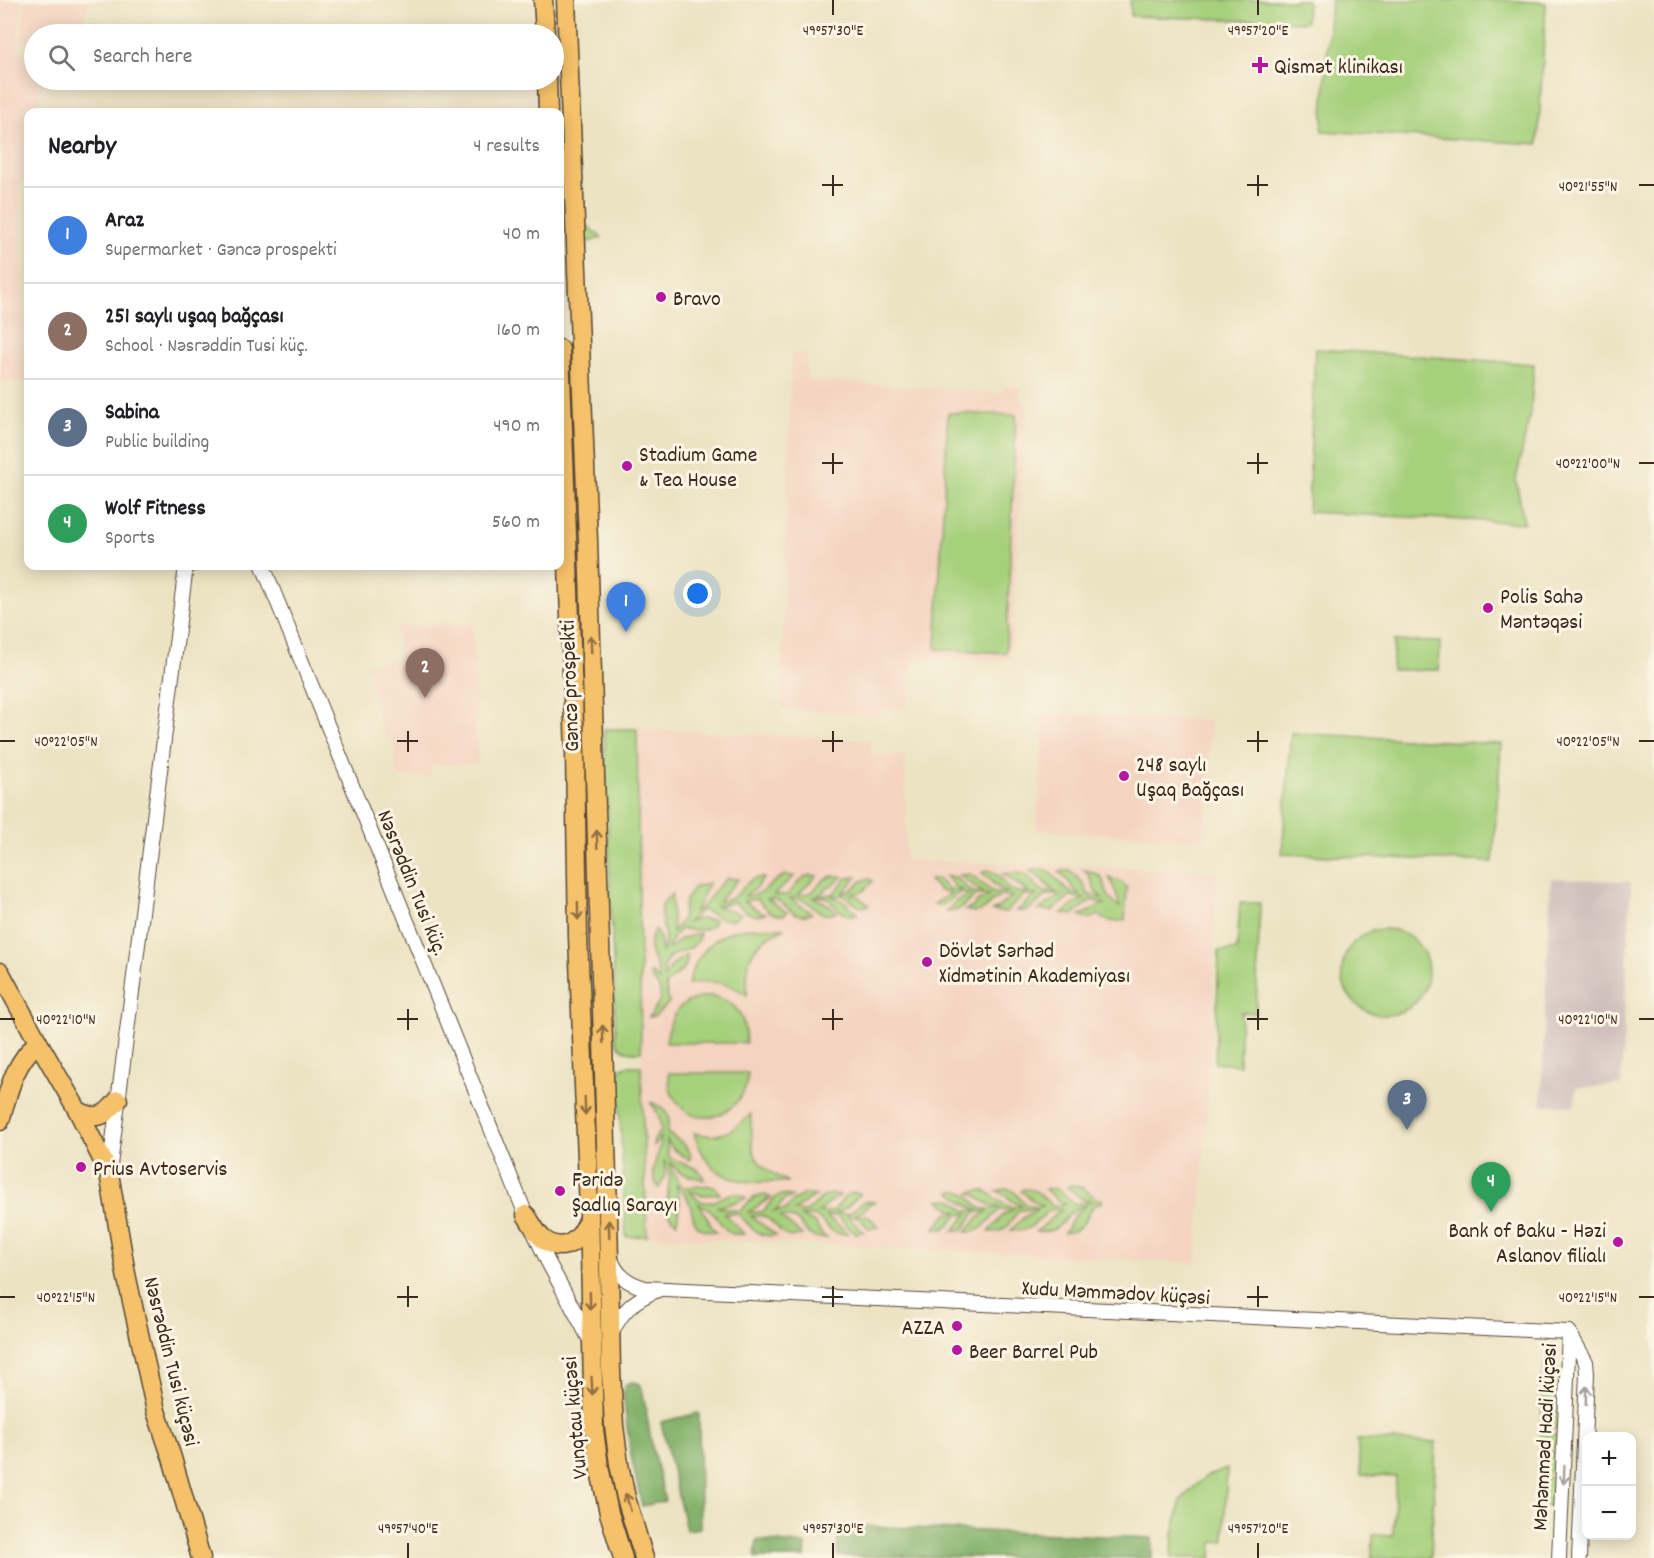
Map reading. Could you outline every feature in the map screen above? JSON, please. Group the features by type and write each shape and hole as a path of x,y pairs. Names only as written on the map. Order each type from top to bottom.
{"main road":[{"path":"543,0 544,24"},
{"name":"Gəncə prospekti","path":"566,0 588,552 610,1257 611,1371"},
{"path":"547,90 548,108"},
{"name":"Gəncə prospekti","path":"564,456 575,752 578,936 589,1218 591,1342"},
{"name":"Nəsrəddin Tusi küçəsi","path":"0,972 78,1111 109,1173 126,1274 156,1411 201,1558"},
{"path":"0,1121 15,1072 27,1052 38,1042"},
{"path":"78,1111 88,1115 101,1115 109,1112 118,1100"},
{"path":"526,1215 542,1238 554,1245 577,1241 589,1218"},
{"name":"Vunqtau küçəsi","path":"591,1342 594,1430 609,1513 623,1558"},
{"name":"Vunqtau küçəsi","path":"611,1371 619,1464 626,1498 644,1558"},
{"path":"594,1430 614,1426"}],"street":[{"path":"109,1173 185,570"},
{"name":"Nəsrəddin Tusi küç.","path":"265,570 526,1215 548,1262 591,1342"},
{"name":"Xudu Məmmədov küçəsi","path":"610,1257 618,1273 631,1284 645,1288 1569,1332"},
{"path":"610,1337 616,1322 632,1304 643,1296 660,1289"},
{"name":"Məhəmməd Hadi küçəsi","path":"1559,1558 1569,1332"},
{"name":"Məhəmməd Hadi küçəsi","path":"1569,1332 1586,1362 1587,1373 1579,1558"}],"shaded area":[{"path":"0,0 21,0 18,50 24,56 24,90 40,90 40,108 24,108 24,182 19,188 24,381 0,382"},
{"path":"24,0 90,0 82,24 24,24 24,42 21,42"},
{"path":"791,353 807,354 807,380 1003,393 1003,386 1020,387 1019,400 1027,401 1010,661 914,657 909,710 881,709 880,715 781,709"},
{"path":"473,623 478,764 431,765 431,777 397,777 394,744 382,732 367,664 398,659 396,627"},
{"name":"248 saylı Uşaq Bağçası","path":"1044,713 1211,721 1205,840 1037,830"},
{"name":"Dövlət Sərhəd Xidmətinin Akademiyası","path":"637,729 871,740 872,755 905,755 906,860 1217,871 1209,1092 1196,1263 647,1236 641,1061"},
{"path":"1551,878 1631,882 1621,1085 1577,1088 1574,1106 1541,1105"}],"green space":[{"path":"1130,0 1307,0 1306,22 1131,16"},
{"path":"1331,0 1506,0 1546,3 1538,144 1322,131"},
{"path":"584,223 602,238 585,243"},
{"path":"1315,349 1534,364 1531,409 1516,480 1524,523 1308,512"},
{"path":"948,413 1016,415 1006,653 936,649"},
{"path":"1394,641 1440,642 1439,670 1392,670"},
{"path":"604,729 637,729 641,1052 622,1049 616,1040"},
{"path":"1291,733 1501,744 1493,862 1282,854"},
{"path":"1034,869 1050,873 1067,890 1080,894 1058,871 1070,871 1082,882 1089,895 1102,898 1095,891 1089,875 1084,870 1094,873 1100,876 1108,896 1120,907 1109,878 1120,881 1127,887 1125,920 1111,921 1099,915 1085,918 1080,915 1106,904 1091,900 1073,915 1062,913 1084,899 1070,896 1052,911 1039,910 1061,895 1046,895 1026,911 1016,911 1036,895 1024,895 1006,912 991,911 1012,896 997,898 978,912 965,910 990,895 976,895 960,909 951,912 946,912 956,901 971,894 959,893 945,904 934,904 951,893 940,891 929,880 938,879 948,889 963,891 955,887 946,876 956,877 972,891 982,892 959,875 970,874 994,893 1007,892 995,886 982,873 987,870 999,876 1013,891 1028,892 1003,874 1022,874 1029,877 1039,890 1057,893 1030,871"},
{"path":"785,875 794,876 774,895 787,895 803,878 812,875 817,876 797,895 811,893 825,879 833,876 843,877 818,895 833,894 847,878 857,877 842,893 870,879 873,881 862,892 850,894 869,905 859,906 843,895 832,896 845,902 857,914 843,913 826,897 812,897 824,902 837,912 824,914 798,898 790,898 812,913 798,915 774,899 767,899 787,912 784,915 772,913 757,899 744,901 762,913 766,913 757,916 734,902 716,906 741,914 736,918 727,920 702,910 686,923 697,919 715,920 708,928 680,929 673,937 668,950 681,939 700,933 697,942 691,947 668,959 664,967 664,978 673,964 687,955 686,965 665,985 669,1003 655,1016 649,1017 658,1004 660,996 658,986 650,976 651,972 659,981 659,974 650,951 651,938 655,929 661,941 662,954 665,942 661,910 666,899 672,894 672,932 682,920 685,901 693,888 709,883 694,912 728,878 738,879 718,902 732,898 753,879 764,878 755,889 744,896 762,892"},
{"path":"1240,903 1260,903 1256,1013 1241,1012 1239,1065 1215,1063 1219,951 1237,950"},
{"path":"785,928 763,940 752,954 749,962 747,995 733,987 719,983 705,982 688,985 700,957 721,936 741,929"},
{"path":"1385,929 1409,936 1421,948 1428,972 1421,996 1409,1008 1385,1015 1361,1008 1349,996 1342,972 1349,948 1361,936"},
{"path":"711,996 728,1002 738,1011 744,1025 746,1043 666,1043 670,1023 678,1009 691,1000"},
{"path":"626,1066 641,1066 647,1236 626,1237 618,1075 620,1069"},
{"path":"669,1073 748,1073 745,1088 738,1100 729,1109 717,1115 705,1117 693,1115 682,1108 671,1091"},
{"path":"650,1102 661,1107 669,1116 667,1133 683,1143 691,1154 690,1160 673,1149 667,1140 668,1156 694,1167 702,1174 704,1180 680,1173 670,1162 673,1172 683,1187 714,1186 720,1194 703,1195 689,1191 698,1199 713,1202 731,1194 738,1194 746,1198 716,1207 740,1211 753,1198 765,1195 771,1198 748,1212 762,1212 778,1196 792,1197 784,1200 777,1210 772,1212 786,1210 793,1201 804,1194 816,1196 794,1211 806,1212 829,1194 840,1195 818,1212 832,1212 847,1195 855,1193 860,1194 847,1207 836,1213 848,1214 865,1201 874,1202 854,1215 868,1216 879,1227 869,1229 859,1218 847,1216 864,1232 856,1233 838,1216 826,1216 848,1233 842,1234 830,1229 815,1216 800,1216 815,1223 822,1235 827,1238 818,1238 807,1232 796,1220 780,1217 802,1235 794,1237 781,1232 765,1217 751,1216 776,1235 769,1236 758,1233 738,1214 724,1213 744,1234 733,1234 726,1230 709,1209 698,1203 716,1232 701,1228 694,1222 687,1197 676,1184 680,1201 677,1222 672,1219 667,1210 669,1177 664,1160 665,1176 659,1188 655,1181 654,1168 661,1137 654,1146 653,1142 661,1130 658,1115"},
{"path":"751,1114 753,1148 756,1156 766,1169 788,1182 742,1181 729,1177 718,1172 701,1150 694,1133 711,1136 725,1133 738,1126"},
{"path":"1071,1185 1082,1187 1098,1200 1102,1199 1102,1203 1096,1203 1081,1226 1071,1231 1064,1233 1077,1212 1087,1205 1072,1211 1053,1230 1036,1231 1063,1209 1050,1210 1033,1225 1018,1231 1011,1230 1037,1209 1020,1210 1004,1229 995,1232 989,1232 1002,1216 1012,1210 1000,1210 982,1228 972,1232 966,1232 978,1218 988,1211 975,1213 963,1229 953,1231 968,1214 957,1215 943,1229 935,1228 947,1214 959,1212 952,1210 939,1200 951,1199 966,1211 978,1210 965,1204 951,1192 965,1193 982,1209 1000,1208 970,1193 985,1191 1000,1202 1013,1207 1022,1206 997,1191 1009,1189 1032,1207 1044,1206 1036,1203 1021,1191 1023,1189 1037,1192 1053,1206 1068,1204 1060,1202 1045,1189 1058,1190 1075,1204 1092,1201 1082,1199 1067,1187"},
{"path":"1544,1364 1557,1367 1559,1372 1556,1429 1541,1428"},
{"path":"631,1382 638,1383 642,1388 665,1501 642,1506 630,1451 623,1392 625,1385"},
{"path":"699,1413 700,1528 686,1530 661,1422"},
{"path":"1540,1433 1556,1434 1555,1446 1540,1446"},
{"path":"1357,1440 1436,1442 1431,1558 1372,1558 1373,1535 1393,1536 1396,1477 1361,1475"},
{"path":"1539,1450 1554,1451 1553,1473 1538,1472"},
{"path":"1227,1469 1224,1541 1213,1542 1212,1558 1172,1558 1173,1535 1181,1500 1205,1477"},
{"path":"1539,1478 1555,1478 1553,1506 1538,1505"},
{"path":"838,1525 1152,1538 1152,1558 838,1556"},
{"path":"757,1540 806,1545 805,1558 755,1558"}],"place":[{"name":"Qismət klinikası","path":"1260,65"},
{"name":"Bravo","path":"661,297"},
{"name":"Stadium Game & Tea House","path":"627,466"},
{"name":"Polis Sahə Məntəqəsi","path":"1488,608"},
{"name":"Araz","path":"626,632"},
{"name":"251 saylı uşaq bağçası","path":"425,698"},
{"name":"248 saylı Uşaq Bağçası","path":"1124,776"},
{"name":"Dövlət Sərhəd Xidmətinin Akademiyası","path":"927,962"},
{"name":"Sabina","path":"1407,1130"},
{"name":"Prius Avtoservis","path":"81,1167"},
{"name":"Fəridə Şadlıq Sarayı","path":"560,1191"},
{"name":"Wolf Fitness","path":"1491,1212"},
{"name":"Bank of Baku - Həzi Aslanov filialı","path":"1618,1242"},
{"name":"AZZA","path":"957,1326"},
{"name":"Beer Barrel Pub","path":"957,1350"}]}
